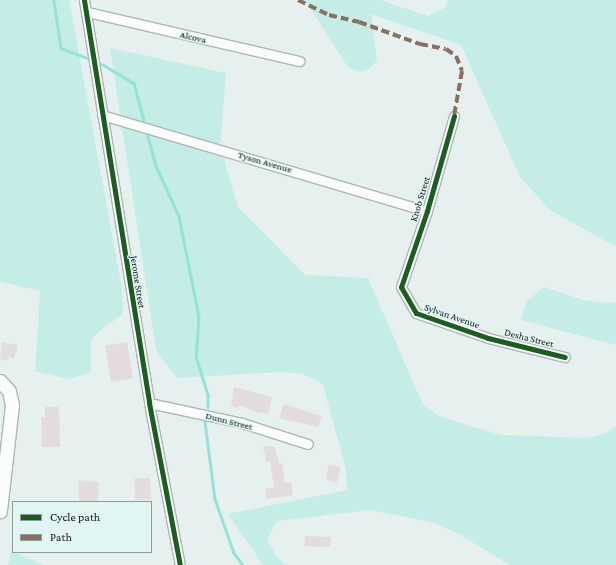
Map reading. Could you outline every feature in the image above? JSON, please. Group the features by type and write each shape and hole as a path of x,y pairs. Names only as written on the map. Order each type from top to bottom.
{"street":[{"name":"Jerome Street","path":"84,0 149,403 180,565"},
{"name":"Alcova","path":"87,12 299,62"},
{"name":"Tyson Avenue","path":"102,115 426,211"},
{"name":"Knob Street","path":"401,286 426,211 454,116"},
{"name":"Sylvan Avenue","path":"401,286 416,313 488,338"},
{"name":"Desha Street","path":"488,338 565,357"},
{"path":"0,511 1,492 12,422 12,405 4,386"},
{"name":"Dunn Street","path":"149,403 242,423 308,444"}],"green space":[{"path":"0,0 69,0 122,289 123,314 97,333 91,342 91,372 69,379 35,371 40,291 0,282"},
{"path":"305,0 380,0 428,16 446,7 448,0 616,0 616,247 550,210 520,177 461,45 371,14 377,60 369,69 358,72 348,67"},
{"path":"110,48 226,73 220,147 238,207 305,275 368,278 423,405 441,417 501,435 587,438 606,433 616,426 616,565 510,565 457,533 435,523 371,510 277,521 267,539 277,557 286,565 263,565 228,514 347,490 346,470 323,384 303,374 281,372 177,378 156,350"},
{"path":"544,287 583,300 604,303 616,302 616,345 521,320 527,301"},
{"path":"12,549 12,553 44,565 8,565"}],"building":[{"path":"2,342 18,345 14,359 8,356 7,361 0,359"},
{"path":"127,342 133,379 111,382 105,345"},
{"path":"234,387 272,397 268,414 256,412 239,405 239,408 231,406"},
{"path":"284,404 322,416 318,427 279,418"},
{"path":"45,407 59,407 60,447 42,447 41,417 45,417"},
{"path":"263,447 275,447 279,464 282,463 285,483 291,482 293,495 266,499 265,489 274,487 270,461 267,462"},
{"path":"329,464 341,467 337,482 325,480"},
{"path":"150,478 151,499 135,500 134,479"},
{"path":"78,480 99,482 98,501 79,501"},
{"path":"305,536 331,537 331,547 305,546"}],"waterway":[{"path":"54,0 61,48 87,58"},
{"path":"102,64 134,83 144,120"},
{"path":"148,136 156,166 179,216 199,317 196,356 208,395 208,407"},
{"path":"205,422 215,499 234,553 243,565"}],"marked path":[{"path":"298,0 329,15 359,22 420,44 446,49 456,56 462,71 454,116"}],"cycle path":[{"path":"84,0 149,403 180,565"},
{"path":"454,116 427,211 401,287 416,313 488,338 565,357"}]}
